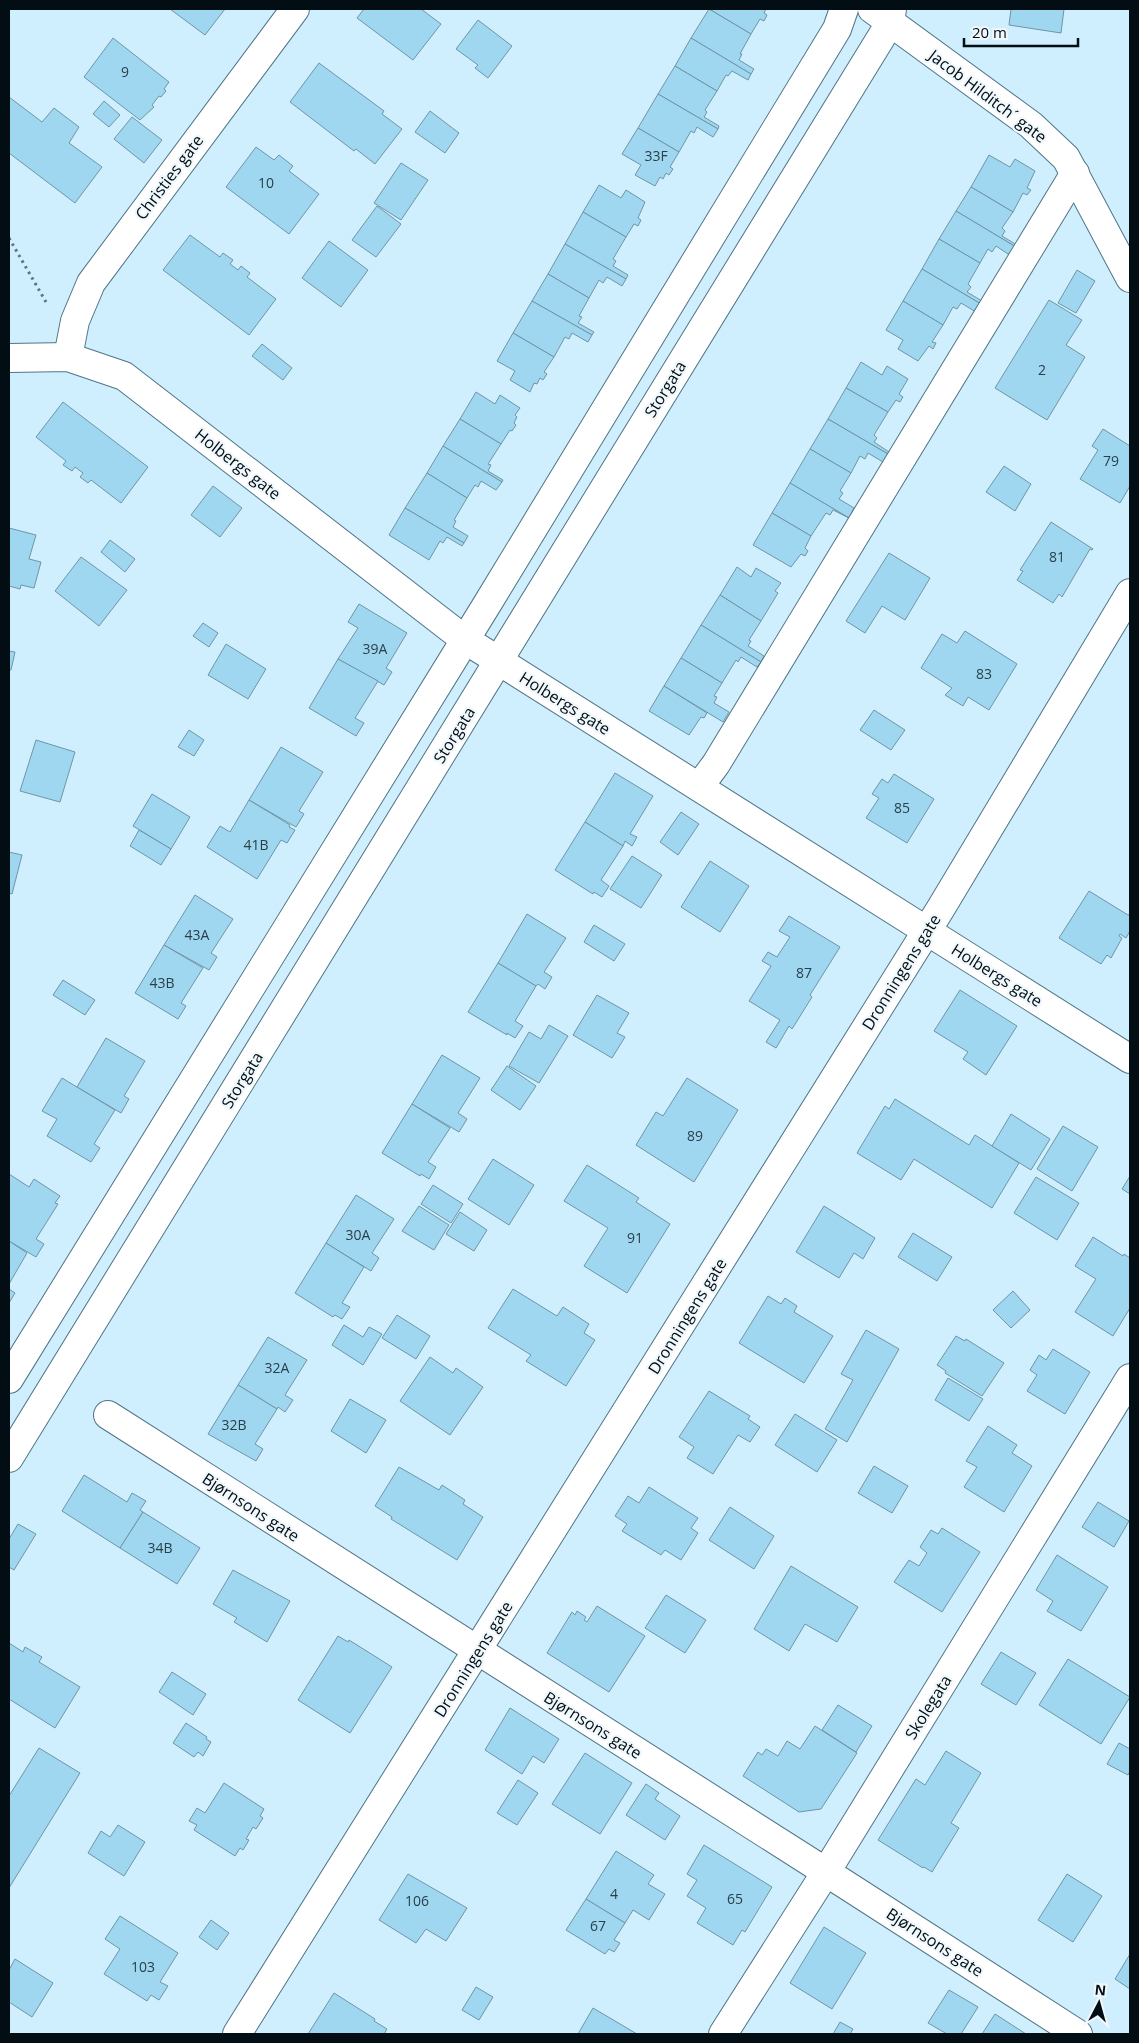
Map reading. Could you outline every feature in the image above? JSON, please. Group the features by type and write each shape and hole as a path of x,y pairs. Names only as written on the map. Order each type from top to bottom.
{"street":[{"name":"Christies gate","path":"68,357 75,320 91,282 295,9"},
{"path":"9,1379 486,606 837,29 844,9"},
{"name":"Jacob Hilditch´ gate","path":"885,14 1031,124 1066,158 1130,278"},
{"name":"Storgata","path":"9,1458 499,661 885,14"},
{"path":"700,787 716,764 1075,173"},
{"name":"Holbergs gate","path":"9,358 68,357 124,376 464,639 1130,1059"},
{"name":"Dronningens gate","path":"242,2033 927,931 1130,593"},
{"name":"Skolegata","path":"723,2034 826,1872 1130,1378"},
{"name":"Bjørnsons gate","path":"108,1415 1078,2034"}],"path":[{"path":"9,238 46,304"}],"building":[{"path":"170,9 225,9 205,35"},
{"path":"364,9 421,9 441,24 413,60 357,18"},
{"path":"709,9 766,9 764,13 767,15 764,21 760,19 751,34"},
{"path":"709,9 751,34 740,54 742,54 739,60 754,69 751,74 691,38"},
{"path":"1011,9 1064,9 1061,33 1009,25"},
{"path":"478,20 512,46 488,78 475,68 478,65 456,49"},
{"path":"113,38 169,82 164,89 166,91 152,105 154,107 140,120 84,77"},
{"path":"691,38 751,74 748,80 732,71 728,76 726,75 717,91 675,66"},
{"path":"319,63 384,111 382,114 402,129 375,164 356,149 354,151 290,102"},
{"path":"675,66 717,91 705,110 707,112 704,117 719,126 718,129 658,94"},
{"path":"658,94 718,129 713,137 697,127 694,133 691,131 679,152 638,128"},
{"path":"9,97 42,122 54,108 79,127 69,143 102,167 75,203 9,153"},
{"path":"104,101 120,115 109,127 93,114"},
{"path":"430,111 459,133 445,153 415,132"},
{"path":"132,117 162,140 144,163 114,139"},
{"path":"638,128 679,152 670,167 673,169 669,175 666,173 663,179 660,177 655,186 635,175 641,165 622,154"},
{"path":"256,147 274,160 279,155 293,166 289,171 319,194 289,234 226,187"},
{"path":"989,155 1010,167 1015,159 1035,171 1027,188 1031,190 1027,195 1023,193 1013,212 971,187"},
{"path":"401,163 428,180 401,220 374,203"},
{"path":"599,185 621,198 626,190 645,202 638,218 641,220 638,226 634,224 626,237 583,212"},
{"path":"971,187 1013,212 1002,228 1005,231 1002,236 1017,245 1016,247 956,211"},
{"path":"377,206 401,224 376,257 352,240"},
{"path":"956,211 1016,247 1011,256 996,246 992,252 988,249 980,263 939,239"},
{"path":"583,212 626,237 613,259 616,261 613,266 628,275 626,279 565,244"},
{"path":"190,235 220,257 223,253 233,260 230,264 238,270 241,266 250,273 247,277 276,299 249,335 163,270"},
{"path":"939,239 980,263 968,284 971,287 967,292 982,301 981,304 922,269"},
{"path":"329,241 368,270 341,307 302,278"},
{"path":"565,244 626,279 622,286 607,277 603,283 599,280 589,298 548,274"},
{"path":"922,269 981,304 976,312 961,303 957,309 953,307 943,325 903,301"},
{"path":"1077,270 1095,281 1076,313 1058,303"},
{"path":"548,274 589,298 579,316 582,317 578,323 594,332 592,335 532,301"},
{"path":"1049,300 1082,320 1066,345 1085,357 1047,420 995,388"},
{"path":"532,301 592,335 588,342 572,333 569,339 565,337 554,357 513,333"},
{"path":"903,301 943,325 932,342 936,343 933,349 929,346 918,361 898,349 903,340 886,330"},
{"path":"513,333 554,357 544,372 547,374 543,380 540,378 537,384 534,383 530,392 510,380 515,371 497,361"},
{"path":"262,344 292,368 283,380 252,356"},
{"path":"861,362 882,375 887,366 908,379 899,394 903,397 900,402 896,400 888,412 846,388"},
{"path":"846,388 888,412 874,435 877,438 874,442 889,452 888,454 828,419"},
{"path":"476,392 495,404 500,395 520,408 515,415 517,417 514,423 516,425 512,431 510,430 501,444 460,419"},
{"path":"63,402 148,467 121,503 91,480 88,483 80,477 83,473 75,467 72,471 63,465 66,461 36,437"},
{"path":"460,419 501,444 488,464 491,465 488,471 503,480 502,482 443,446"},
{"path":"828,419 888,454 883,462 868,453 865,459 860,456 851,473 810,449"},
{"path":"1103,429 1130,446 1130,486 1120,503 1080,479 1098,450 1092,446"},
{"path":"443,446 502,482 496,490 481,481 478,487 475,485 467,498 427,473"},
{"path":"810,449 851,473 840,491 843,493 839,499 854,508 849,518 790,483"},
{"path":"1004,466 1031,484 1015,511 986,492"},
{"path":"427,473 467,498 454,520 456,521 453,527 468,536 464,543 405,508"},
{"path":"790,483 849,518 833,510 830,515 826,513 811,536 772,513"},
{"path":"213,486 242,508 220,537 191,515"},
{"path":"405,508 464,543 462,546 447,537 443,543 440,541 429,560 389,535"},
{"path":"772,513 811,536 805,548 808,551 805,556 801,554 791,567 753,545"},
{"path":"1051,522 1093,549 1090,549 1062,597 1059,594 1053,603 1017,580 1023,571 1020,570"},
{"path":"9,528 36,535 29,559 41,562 34,588 21,585 20,589 9,586"},
{"path":"110,540 135,559 125,572 101,552"},
{"path":"889,553 930,578 905,620 882,606 865,633 846,621"},
{"path":"81,557 127,590 99,626 55,591"},
{"path":"737,567 751,577 756,568 781,583 775,591 778,593 761,621 720,595"},
{"path":"720,595 761,621 749,640 751,641 748,646 764,656 761,662 701,625"},
{"path":"359,604 407,633 386,668 392,672 384,685 338,659 358,628 348,622"},
{"path":"203,623 218,633 209,647 193,636"},
{"path":"701,625 761,662 757,667 741,657 738,662 736,660 722,683 681,658"},
{"path":"965,631 1017,664 989,710 968,697 963,706 945,695 952,688 921,668 942,634 957,643"},
{"path":"226,644 266,669 248,699 208,675"},
{"path":"9,651 15,652 11,670 9,670"},
{"path":"681,658 722,683 714,696 717,697 714,703 729,712 723,722 664,686"},
{"path":"338,659 378,681 355,718 364,723 356,736 309,708"},
{"path":"664,686 707,713 704,718 701,717 689,735 649,711"},
{"path":"874,710 905,730 891,750 860,730"},
{"path":"189,730 204,740 194,756 178,747"},
{"path":"36,740 75,752 60,802 20,791"},
{"path":"281,747 323,772 299,811 304,814 296,827 249,800"},
{"path":"615,773 653,796 630,834 637,837 632,846 625,841 623,846 585,822"},
{"path":"894,774 934,799 907,843 866,818 879,798 872,794 882,779 888,783"},
{"path":"152,794 190,817 171,849 133,826"},
{"path":"249,800 295,830 287,843 281,840 257,879 207,847 220,826 230,832"},
{"path":"681,812 699,824 678,855 660,842"},
{"path":"585,822 623,846 601,880 609,886 602,897 594,892 593,894 555,870"},
{"path":"139,830 171,849 161,865 130,846"},
{"path":"9,852 22,855 12,894 9,893"},
{"path":"632,856 662,875 641,908 610,889"},
{"path":"710,861 749,886 720,932 681,907"},
{"path":"1089,891 1128,915 1130,914 1130,931 1126,938 1120,934 1119,936 1122,938 1111,958 1107,955 1101,964 1059,938"},
{"path":"195,895 233,919 211,953 217,957 209,970 164,945"},
{"path":"527,914 566,938 544,972 552,977 545,989 538,984 536,986 498,963"},
{"path":"789,916 840,947 810,995 812,997 792,1029 789,1026 776,1048 766,1042 780,1020 749,1001 771,966 762,961 768,952 777,957 790,937 779,931"},
{"path":"594,925 625,944 614,961 584,942"},
{"path":"164,945 203,968 181,1003 186,1006 178,1019 135,993"},
{"path":"498,963 536,986 515,1021 523,1026 515,1038 468,1012"},
{"path":"63,980 95,1000 85,1015 53,995"},
{"path":"960,990 1017,1026 986,1075 963,1059 968,1052 934,1031"},
{"path":"597,995 629,1013 617,1033 625,1037 612,1058 573,1035"},
{"path":"549,1025 568,1036 539,1083 509,1066 529,1032 541,1039"},
{"path":"106,1038 145,1061 124,1096 129,1099 121,1113 77,1087"},
{"path":"442,1055 480,1078 458,1113 467,1119 459,1132 412,1104"},
{"path":"507,1066 536,1086 520,1110 491,1090"},
{"path":"62,1078 115,1110 94,1144 100,1148 91,1162 47,1136 57,1119 42,1111"},
{"path":"687,1078 738,1110 694,1182 636,1145 656,1112 663,1116"},
{"path":"895,1099 969,1145 975,1135 1019,1163 992,1208 914,1159 901,1180 857,1153 885,1106 889,1109"},
{"path":"412,1104 450,1128 428,1162 436,1167 429,1179 421,1174 420,1176 382,1153"},
{"path":"1011,1114 1050,1139 1031,1170 992,1146"},
{"path":"1063,1126 1098,1147 1072,1191 1037,1169"},
{"path":"493,1159 534,1185 509,1225 468,1199"},
{"path":"587,1165 639,1198 636,1202 670,1224 627,1293 584,1266 608,1228 564,1201"},
{"path":"9,1174 29,1187 34,1179 60,1196 55,1203 58,1204 36,1239 44,1244 36,1257 9,1241"},
{"path":"1130,1176 1130,1194 1122,1189"},
{"path":"1036,1177 1079,1203 1057,1240 1014,1213"},
{"path":"433,1185 463,1204 451,1223 421,1204"},
{"path":"356,1195 394,1219 372,1253 379,1258 371,1271 326,1243"},
{"path":"419,1206 449,1225 434,1250 402,1231"},
{"path":"824,1206 875,1238 863,1259 854,1253 839,1278 796,1252"},
{"path":"460,1212 487,1230 474,1251 446,1234"},
{"path":"913,1233 952,1257 937,1281 898,1257"},
{"path":"1093,1237 1123,1256 1124,1254 1130,1258 1130,1308 1113,1336 1075,1312 1096,1279 1075,1266"},
{"path":"9,1241 27,1253 9,1284"},
{"path":"326,1243 364,1267 342,1303 350,1307 342,1319 335,1315 333,1317 295,1293"},
{"path":"9,1289 15,1293 9,1303"},
{"path":"513,1289 557,1316 563,1307 589,1324 584,1333 595,1340 566,1386 526,1361 531,1355 488,1328"},
{"path":"1013,1291 1030,1310 1011,1328 993,1310"},
{"path":"768,1296 781,1304 785,1298 797,1306 794,1312 833,1336 804,1383 739,1343"},
{"path":"397,1315 430,1336 416,1359 382,1338"},
{"path":"344,1325 363,1337 369,1327 382,1334 363,1365 332,1345"},
{"path":"866,1330 899,1349 847,1442 825,1429 853,1380 841,1374"},
{"path":"956,1336 965,1341 966,1339 1004,1363 982,1396 945,1373 946,1371 937,1365"},
{"path":"268,1337 307,1360 285,1395 293,1400 285,1412 238,1385"},
{"path":"1053,1349 1090,1372 1065,1414 1027,1391 1037,1375 1030,1370 1039,1355 1046,1360"},
{"path":"430,1357 453,1373 456,1368 483,1387 450,1435 400,1401"},
{"path":"948,1378 983,1399 969,1421 935,1400"},
{"path":"238,1385 277,1409 255,1444 263,1449 256,1461 208,1434"},
{"path":"709,1391 750,1416 748,1419 760,1427 750,1442 738,1435 713,1474 687,1458 694,1447 679,1437"},
{"path":"350,1399 386,1420 366,1453 331,1431"},
{"path":"795,1414 837,1440 817,1472 775,1445"},
{"path":"988,1426 1017,1445 1012,1453 1032,1466 1004,1512 964,1487 977,1467 966,1461"},
{"path":"874,1466 908,1486 892,1513 858,1493"},
{"path":"399,1467 439,1490 442,1485 465,1500 463,1504 483,1517 457,1560 391,1519 392,1517 375,1506"},
{"path":"84,1475 127,1502 132,1493 146,1501 140,1510 143,1512 120,1548 62,1511"},
{"path":"649,1487 698,1518 691,1528 698,1533 681,1560 665,1550 661,1555 622,1531 627,1524 615,1516 628,1496 639,1503"},
{"path":"1098,1502 1129,1521 1114,1547 1082,1527"},
{"path":"730,1507 774,1536 754,1569 709,1540"},
{"path":"143,1512 200,1548 177,1584 120,1548"},
{"path":"18,1524 36,1534 14,1570 9,1567 9,1539"},
{"path":"942,1528 980,1552 942,1612 894,1582 909,1560 919,1566 927,1553 920,1547 931,1530 938,1534"},
{"path":"1057,1555 1108,1587 1081,1631 1047,1611 1053,1601 1036,1590"},
{"path":"791,1566 858,1607 837,1642 805,1624 789,1651 754,1629"},
{"path":"233,1570 290,1601 267,1642 234,1622 237,1618 213,1604"},
{"path":"666,1595 706,1620 685,1653 645,1628"},
{"path":"597,1606 645,1636 609,1692 547,1653 572,1612 575,1615 577,1611 586,1617 584,1620 587,1622"},
{"path":"338,1636 348,1642 349,1640 392,1667 350,1733 298,1700"},
{"path":"9,1643 23,1652 25,1647 42,1657 39,1662 80,1687 55,1728 9,1699"},
{"path":"1001,1652 1036,1673 1016,1705 981,1684"},
{"path":"1068,1659 1130,1697 1101,1744 1039,1705"},
{"path":"172,1672 206,1694 193,1715 159,1692"},
{"path":"838,1705 872,1726 856,1752 822,1730"},
{"path":"510,1708 559,1739 544,1763 533,1756 522,1774 485,1750"},
{"path":"186,1723 207,1737 206,1739 211,1742 203,1756 198,1752 194,1757 173,1743"},
{"path":"815,1726 857,1753 821,1809 799,1812 743,1776 758,1752 762,1755 766,1749 778,1756 787,1741 800,1749"},
{"path":"1119,1743 1130,1749 1130,1771 1128,1775 1107,1764"},
{"path":"39,1748 80,1773 9,1888 9,1796"},
{"path":"946,1751 981,1773 951,1823 959,1828 932,1872 878,1840 916,1779 925,1785"},
{"path":"585,1753 632,1783 600,1834 552,1804"},
{"path":"518,1780 538,1793 517,1825 497,1813"},
{"path":"224,1783 264,1809 260,1816 263,1818 256,1829 253,1827 246,1839 249,1840 243,1850 240,1848 235,1856 194,1830 197,1825 189,1821 197,1808 205,1813"},
{"path":"646,1784 659,1793 655,1799 680,1816 665,1840 626,1815"},
{"path":"118,1825 145,1842 124,1876 88,1853 101,1831 110,1837"},
{"path":"704,1845 772,1887 745,1932 742,1930 733,1945 697,1923 706,1908 687,1896 697,1880 687,1874"},
{"path":"616,1851 654,1875 648,1884 665,1894 649,1920 633,1910 625,1923 586,1899"},
{"path":"408,1874 467,1908 446,1941 426,1929 416,1943 379,1920"},
{"path":"1067,1874 1102,1896 1073,1942 1038,1920"},
{"path":"586,1899 625,1923 614,1940 620,1943 614,1952 609,1949 605,1954 566,1930"},
{"path":"120,1916 178,1953 160,1982 168,1986 159,2000 151,1995 147,2001 104,1974 120,1949 105,1939"},
{"path":"211,1920 229,1933 217,1950 199,1937"},
{"path":"824,1927 866,1953 832,2009 790,1983"},
{"path":"1130,1954 1130,1989 1115,1979"},
{"path":"15,1959 53,1983 32,2017 9,2002 9,1970"},
{"path":"476,1987 493,1997 479,2020 462,2010"},
{"path":"949,1990 978,2007 961,2034 947,2034 928,2023"},
{"path":"334,1993 375,2019 374,2021 387,2029 384,2034 308,2034"},
{"path":"593,2008 637,2034 578,2034"},
{"path":"995,2014 1026,2034 982,2034"},
{"path":"840,2022 853,2029 850,2034 833,2034"}]}
